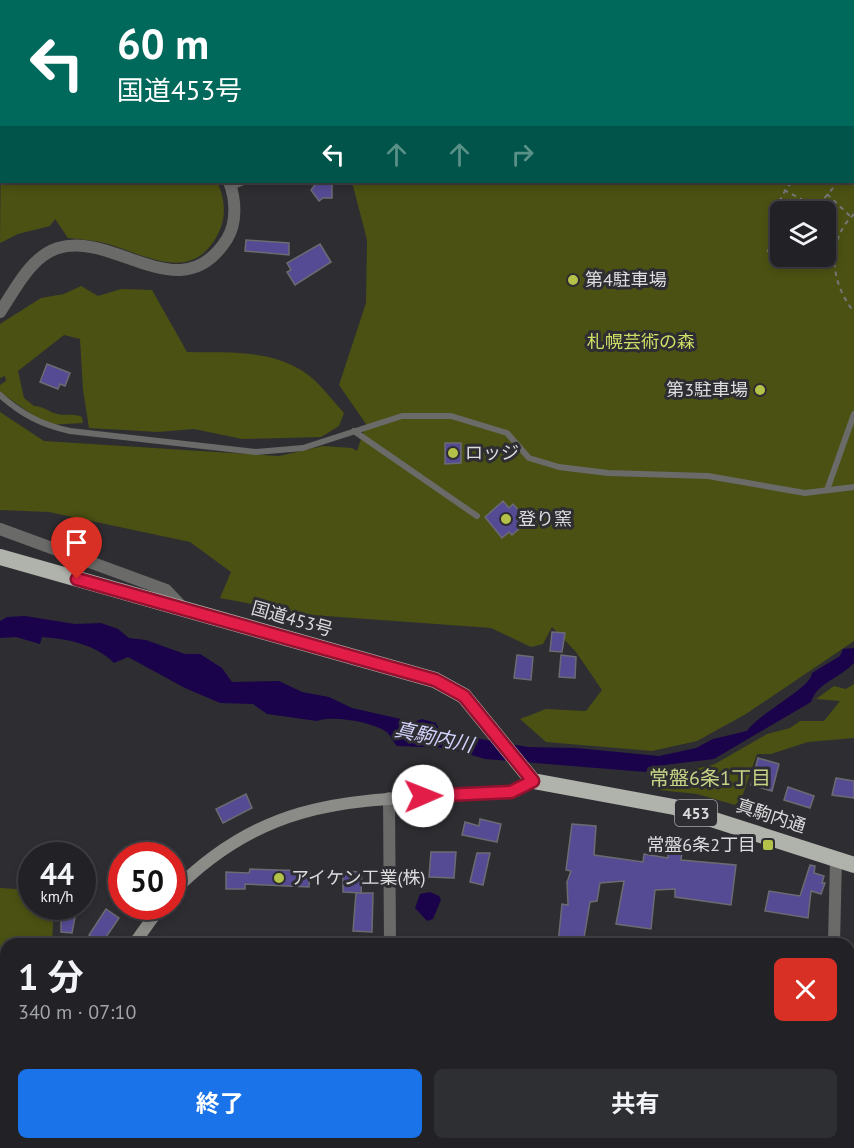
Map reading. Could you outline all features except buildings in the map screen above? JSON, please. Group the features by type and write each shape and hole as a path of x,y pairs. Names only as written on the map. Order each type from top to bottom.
{"highway":[{"name":"国道453号","path":"0,557 435,680 464,696 533,781"},
{"name":"真駒内通","path":"533,781 674,807 854,865"}],"main road":[{"path":"186,879 197,868 262,827 296,813 338,803 389,798 511,792 533,781"},
{"path":"138,938 151,920"}],"street":[{"path":"0,312 28,270 46,254 58,248 77,245 95,248 158,269 192,268 208,261 220,250 230,235 234,213 230,184"},
{"path":"0,530 166,590 184,610"},
{"path":"389,798 390,938"},
{"path":"834,938 836,858"}],"lane":[{"path":"0,394 13,407 45,426 70,431 255,452 303,448 402,416 451,416 507,433 529,458 559,467 608,473 708,476 806,493 854,487"},
{"path":"827,490 854,414"},
{"path":"354,431 477,516"}],"path":[{"path":"780,201 784,190 791,183"},
{"path":"819,201 836,183"},
{"path":"784,190 805,201"},
{"path":"826,193 851,217"},
{"path":"836,250 839,236 854,214"},
{"path":"834,267 841,296 854,312"}],"green space":[{"path":"1,183 217,183 222,194 223,221 218,234 207,250 194,259 179,263 148,258 100,242 68,238 55,219 50,226 18,234 0,243"},
{"name":"札幌芸術の森","path":"352,183 854,183 854,641 746,714 697,741 652,751 546,742 520,719 546,709 586,711 602,690 576,652 552,627 543,644 531,647 491,628 312,615 220,598 231,572 190,542 49,512 0,510 0,412 44,441 279,456 323,446 352,448 357,451 366,424 339,385 366,303 367,240"},
{"path":"81,286 98,296 121,289 152,290 187,352 260,355 288,363 301,370 319,384 344,413 339,426 321,437 242,439 194,429 158,432 89,428 83,390 80,339 64,335 18,371 24,398 34,406 57,414 82,417 83,423 47,425 0,392 0,385 6,381 5,376 0,378 0,324 41,298 64,294"},
{"path":"854,684 854,738 808,742 771,754 757,754 742,797 735,805 697,794 659,790 651,773 684,772 715,764 767,734 790,728 800,721 824,721 840,701 816,699 834,686 846,689"},
{"path":"0,888 18,889 18,920 53,920 52,938 0,938"}],"water":[{"name":"真駒内川","path":"25,616 75,624 101,623 118,629 129,638 146,640 185,654 200,654 222,668 232,682 279,681 302,692 329,697 352,708 414,722 422,719 436,723 440,732 528,747 576,748 659,756 696,748 713,739 747,731 762,716 803,686 812,673 840,656 843,649 854,648 854,663 824,685 814,695 811,702 714,759 648,767 646,772 485,759 447,748 397,746 385,731 361,722 341,719 317,721 267,714 253,704 220,703 185,688 128,657 114,663 90,647 62,639 42,637 40,644 16,637 0,638 0,621 7,617"},
{"path":"430,892 439,896 441,900 433,919 427,921 415,908 420,894"}],"place":[{"name":"第4駐車場","path":"573,280"},
{"name":"第3駐車場","path":"760,390"},
{"name":"ロッジ","path":"453,453"},
{"name":"登り窯","path":"506,519"},
{"name":"常盤6条2丁目","path":"768,845"},
{"name":"アイケン工業(株)","path":"279,878"}],"district":[{"name":"常盤6条1丁目","path":"710,778"}],"route":[{"path":"77,579 435,680 464,696 533,781 511,792 423,796"}]}
